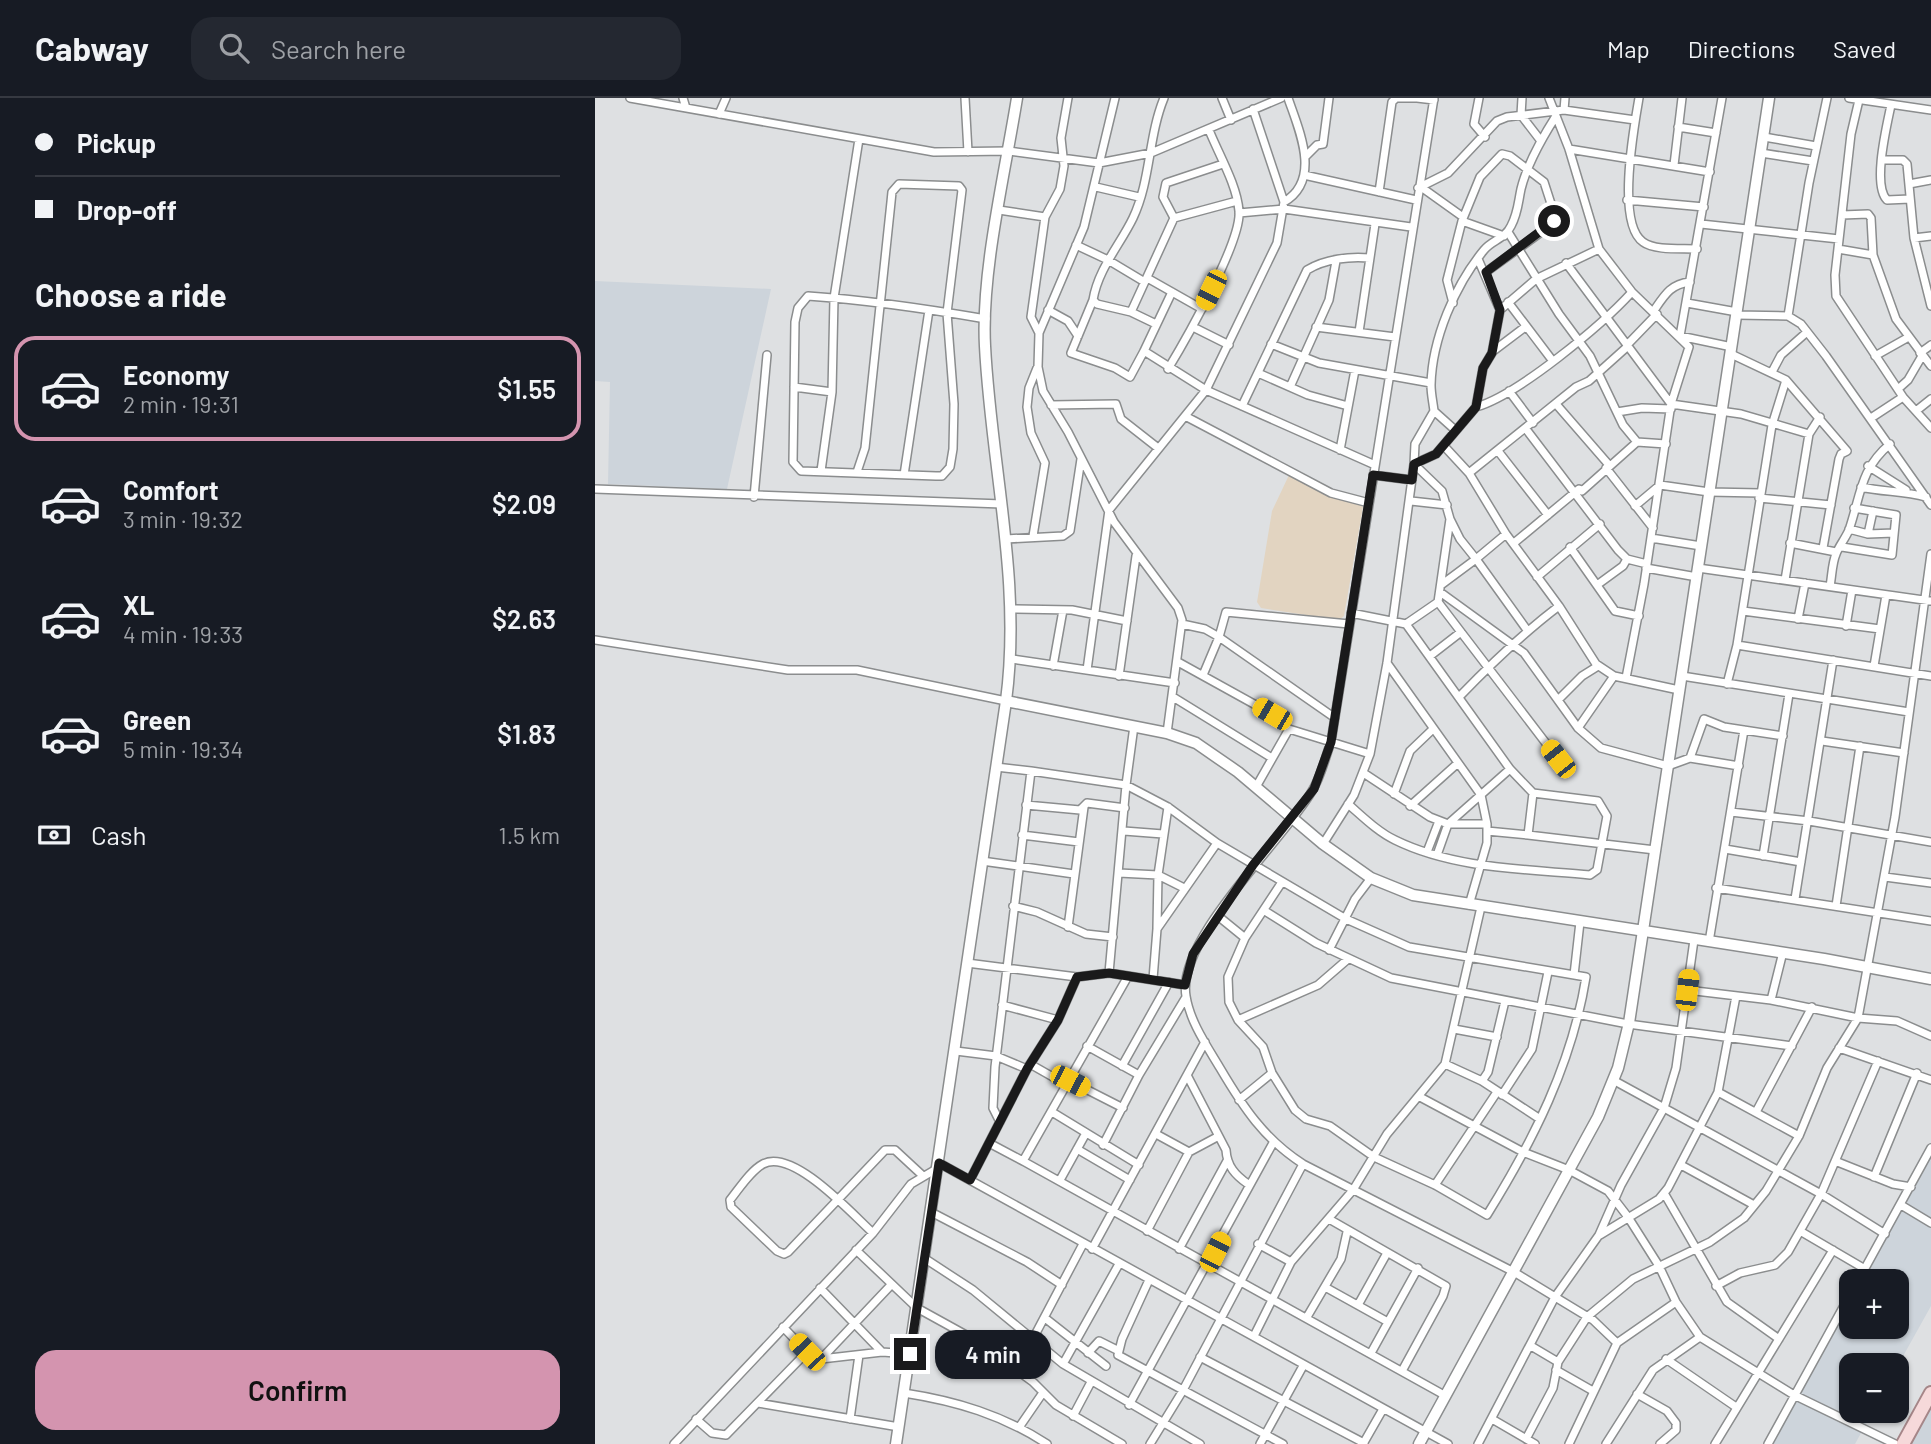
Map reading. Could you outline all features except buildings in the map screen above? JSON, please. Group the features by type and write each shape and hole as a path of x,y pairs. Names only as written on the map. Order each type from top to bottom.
{"main road":[{"path":"1903,1444 1931,1393"}],"street":[{"path":"630,98 934,152 1009,151 1099,163 1151,153 1231,120 1258,104 1281,98"},
{"path":"683,98 686,108"},
{"path":"719,114 726,98"},
{"path":"965,98 968,152"},
{"path":"896,1444 1012,659 1012,609 1006,539 985,345 999,210 1017,98"},
{"path":"1039,333 1031,317 1045,217 1060,189 1063,166 1061,156 1069,98"},
{"path":"1115,98 1096,187 1076,245 1039,333 1038,367 1043,391 1114,522 1136,556 1178,608 1182,624 1167,733"},
{"path":"1164,98 1150,138 1151,153 1133,219 1108,260 1070,353 1115,368 1130,377 1172,292"},
{"path":"1222,98 1231,120"},
{"path":"1284,205 1298,191 1304,175 1306,156 1289,98"},
{"path":"1306,156 1323,144 1329,98"},
{"path":"1379,192 1392,102 1398,98 1434,99 1411,227 1331,742 1314,789 1293,820 1253,865 1193,954 1185,985 1186,998 1205,1042 1239,1100 1273,1143 1303,1164 1514,1272 1587,1317 1617,1343"},
{"path":"1479,98 1474,124 1485,137"},
{"path":"1522,98 1521,116 1541,141"},
{"path":"1549,98 1569,149 1599,248 1632,292 1689,347 1671,406 1639,616 1626,678"},
{"path":"1564,110 1565,98"},
{"path":"1639,98 1627,200 1641,241 1653,245 1697,249"},
{"path":"1674,165 1682,98"},
{"path":"1680,336 1722,98"},
{"path":"1419,1444 1569,1170 1613,1080 1628,1024 1769,98"},
{"path":"1788,316 1813,162 1827,98"},
{"path":"1849,98 1931,110"},
{"path":"1859,100 1851,134 1838,249 1836,296 1903,397 1931,428"},
{"path":"1087,670 1109,510 1206,390 1277,243 1284,205 1258,104"},
{"path":"1891,105 1882,160 1884,198 1910,199"},
{"path":"1420,188 1448,173 1485,137 1497,121 1555,114 1564,110 1635,120"},
{"path":"1323,844 1365,774 1370,754 1387,663 1411,501 1415,444 1434,411 1431,383 1436,354 1453,303 1478,259 1486,247 1506,234 1518,212 1521,188 1555,114"},
{"path":"1678,127 1716,133"},
{"path":"1168,369 1202,309 1238,225 1237,201 1209,130"},
{"path":"1764,136 1816,146"},
{"path":"821,471 832,392 834,298 859,139"},
{"path":"1569,149 1710,172"},
{"path":"1761,153 1813,162"},
{"path":"1453,303 1447,279 1463,219 1480,177 1502,154 1510,156 1544,182 1555,216 1551,225 1486,272"},
{"path":"1882,160 1906,161 1914,238 1931,306"},
{"path":"1174,218 1163,197 1166,183 1223,164"},
{"path":"1304,175 1416,200"},
{"path":"1909,184 1931,180"},
{"path":"857,472 865,448 880,305 892,192 899,184 959,186 962,190 947,313 954,404 950,467 942,475 904,475 801,471 793,462 798,308 808,296 834,298 880,305 929,310 947,313 986,319"},
{"path":"1096,187 1139,197"},
{"path":"1420,188 1463,219 1506,234 1518,248 1536,279 1579,340 1598,371 1617,412 1637,442"},
{"path":"1627,200 1704,207"},
{"path":"1131,312 1174,218 1237,201"},
{"path":"1239,213 1284,205 1375,223 1411,227"},
{"path":"999,210 1045,217"},
{"path":"1842,215 1868,214 1871,218 1873,255 1896,318 1907,338 1931,366"},
{"path":"1359,332 1375,223"},
{"path":"1702,223 1839,239"},
{"path":"1914,238 1931,236"},
{"path":"1076,245 1143,281 1149,279 1202,309"},
{"path":"1500,310 1536,279 1599,248"},
{"path":"1838,249 1873,255"},
{"path":"1242,406 1307,270 1317,264 1353,256 1370,258"},
{"path":"1476,407 1483,368 1492,353 1500,310 1486,272 1478,259"},
{"path":"1290,387 1329,300 1336,261"},
{"path":"1566,263 1608,316 1671,406"},
{"path":"1469,473 1628,346 1655,313 1670,288 1690,282"},
{"path":"1414,464 1444,446 1454,429 1476,407 1495,401 1552,360 1608,316 1632,292"},
{"path":"1093,300 1114,310 1131,312 1156,324"},
{"path":"1508,302 1552,360"},
{"path":"1687,303 1736,313 1788,316 1807,332 1929,501"},
{"path":"904,475 929,310"},
{"path":"1048,310 1068,321 1078,335"},
{"path":"1192,327 1229,345"},
{"path":"1316,327 1395,337"},
{"path":"1492,353 1525,327"},
{"path":"1772,372 1781,355 1807,332"},
{"path":"1680,336 1731,351 1786,380 1820,416 1847,451 1841,454 1839,459 1823,548"},
{"path":"1875,356 1907,338"},
{"path":"1271,344 1304,358 1431,383"},
{"path":"1898,390 1909,380 1921,354 1931,345"},
{"path":"1144,351 1168,369 1206,390 1375,465"},
{"path":"754,497 767,355"},
{"path":"1033,536 1045,463 1031,433 1027,407 1029,388 1038,367"},
{"path":"1339,450 1355,370"},
{"path":"1258,373 1290,387 1348,406"},
{"path":"1727,684 1743,611 1772,425 1786,380"},
{"path":"794,387 832,392"},
{"path":"1509,391 1576,493 1627,559 1646,566 1748,575 1928,601"},
{"path":"1871,418 1903,397"},
{"path":"1916,411 1931,398"},
{"path":"1051,405 1116,404 1121,419 1158,448"},
{"path":"1556,404 1653,528"},
{"path":"1617,412 1671,406 1722,411 1809,434"},
{"path":"1434,411 1454,429"},
{"path":"1185,416 1331,493 1369,502"},
{"path":"1785,580 1809,434 1820,416"},
{"path":"1514,543 1582,491 1637,442 1665,444"},
{"path":"1830,586 1839,549 1849,528 1868,466 1890,444"},
{"path":"1444,446 1469,473 1506,534 1559,606 1598,666 1614,676 1679,690"},
{"path":"1498,451 1548,515"},
{"path":"1006,539 1063,536 1070,531 1081,458"},
{"path":"1414,464 1442,491 1450,519 1460,539 1527,630"},
{"path":"1868,466 1912,494 1929,501"},
{"path":"1373,475 1412,480"},
{"path":"1635,506 1660,485 1831,505"},
{"path":"1861,487 1912,494"},
{"path":"595,489 754,497 1002,504"},
{"path":"1411,501 1447,505"},
{"path":"1790,543 1892,555 1896,515 1854,508"},
{"path":"1868,534 1873,511"},
{"path":"1450,519 1438,602 1558,759"},
{"path":"1537,577 1600,524"},
{"path":"1849,528 1868,534 1895,533"},
{"path":"1440,589 1506,534"},
{"path":"1651,538 1702,546"},
{"path":"1570,547 1617,613 1639,616"},
{"path":"1526,1439 1553,1388 1557,1366 1587,1317 1633,1279 1694,1249 1744,1218 1780,1172 1817,1088 1858,1017 1892,834 1914,672 1928,601 1931,554"},
{"path":"1119,676 1136,556"},
{"path":"1597,585 1623,566 1627,559"},
{"path":"1798,619 1805,583"},
{"path":"1440,589 1524,653 1578,727 1601,748 1614,754 1668,766 1690,758 1739,766"},
{"path":"1846,626 1852,590"},
{"path":"1874,666 1886,595"},
{"path":"1406,624 1438,602"},
{"path":"1460,696 1488,666 1502,657 1510,644 1559,606"},
{"path":"1012,609 1063,610 1127,621"},
{"path":"1053,666 1063,610"},
{"path":"1743,611 1879,629"},
{"path":"1203,675 1226,612 1349,624"},
{"path":"1348,804 1393,839 1437,855 1481,865 1595,874 1604,844 1607,816 1598,801 1532,793 1510,769 1406,624 1351,613"},
{"path":"1182,624 1205,629 1219,637 1335,718"},
{"path":"1430,656 1461,632"},
{"path":"595,640 788,670 857,670 1167,733 1196,743 1256,787 1323,844 1371,878 1413,895 1783,952 1931,979"},
{"path":"1737,645 1931,676"},
{"path":"1012,659 1175,683"},
{"path":"1795,899 1829,700 1833,660"},
{"path":"1178,662 1272,714 1289,729 1370,754"},
{"path":"1387,663 1481,795 1487,827 1481,865 1469,905"},
{"path":"1558,700 1582,676 1598,666"},
{"path":"1578,727 1614,676"},
{"path":"1682,676 1909,712"},
{"path":"1763,856 1789,694"},
{"path":"1173,697 1272,758"},
{"path":"1690,758 1704,719 1744,730 1783,736"},
{"path":"1109,973 1134,726"},
{"path":"1256,787 1289,729"},
{"path":"1394,794 1410,751 1433,729"},
{"path":"1709,942 1744,730"},
{"path":"1822,741 1904,753"},
{"path":"1836,906 1860,746"},
{"path":"1411,806 1458,763"},
{"path":"996,767 1126,785 1168,807 1217,843 1346,919 1409,947 1587,977 1560,1078 1523,1152 1487,1215 1435,1185 1374,1157 1330,1126 1318,1125 1300,1114 1272,1073 1263,1047 1238,1020 1229,1002 1227,977 1245,938 1282,882"},
{"path":"1437,855 1448,824 1510,769"},
{"path":"1000,1122 993,1108 996,1056 1031,771"},
{"path":"1365,774 1411,806 1448,824 1655,850"},
{"path":"1528,835 1532,793"},
{"path":"1026,805 1070,810 1093,802 1125,808"},
{"path":"1068,927 1084,807"},
{"path":"1153,979 1158,875 1168,807"},
{"path":"1731,812 1809,821 1931,842"},
{"path":"1427,852 1439,821"},
{"path":"1124,831 1163,834"},
{"path":"1022,835 1079,842"},
{"path":"1157,929 1217,843"},
{"path":"1725,849 1801,862"},
{"path":"982,861 1075,874"},
{"path":"1119,873 1158,875 1184,888"},
{"path":"1885,877 1931,883"},
{"path":"1329,950 1355,899 1371,878"},
{"path":"1716,888 1931,921"},
{"path":"1013,906 1037,912 1086,934 1113,937"},
{"path":"1255,1334 1291,1262 1353,1190 1397,1121 1420,1097 1445,1063 1481,907"},
{"path":"1265,911 1329,950 1391,978 1462,994 1628,1024 1792,1046"},
{"path":"1219,916 1245,938"},
{"path":"1574,975 1580,922"},
{"path":"1478,1444 1555,1297 1599,1235 1615,1199 1664,1108 1674,1080 1694,940"},
{"path":"1771,1000 1783,952"},
{"path":"1238,1020 1318,985 1348,959"},
{"path":"967,962 1077,977 1109,973 1127,978 1153,979 1185,985"},
{"path":"1435,1185 1474,1126 1528,1059 1548,972"},
{"path":"970,1180 1029,1067 1058,1020 1077,977"},
{"path":"1023,1161 1127,978"},
{"path":"1122,1066 1169,982"},
{"path":"1687,990 1771,1000 1858,1017 1897,1021 1931,1036"},
{"path":"1599,1235 1664,1193 1681,1165 1718,1092 1735,996"},
{"path":"1103,1145 1139,1075 1186,998"},
{"path":"1482,1081 1488,1072 1505,1001"},
{"path":"1002,1005 1058,1020"},
{"path":"1756,1112 1812,1007"},
{"path":"1454,1029 1497,1037"},
{"path":"1092,1249 1205,1042"},
{"path":"1087,1046 1139,1075"},
{"path":"1839,1048 1931,1080"},
{"path":"956,1051 996,1056 1029,1067 1123,1108"},
{"path":"1716,1286 1740,1273 1775,1265 1789,1252 1821,1194 1878,1061"},
{"path":"1445,1063 1482,1081 1540,1119"},
{"path":"1239,1100 1272,1073"},
{"path":"1874,1177 1917,1073"},
{"path":"1187,1075 1226,1150 1227,1161 1237,1177 1248,1184"},
{"path":"1613,1080 1821,1194 1885,1234"},
{"path":"1718,1092 1798,1136"},
{"path":"1420,1097 1523,1152 1597,1184 1615,1199 1628,1217 1659,1266 1676,1302 1700,1337 1713,1348 1757,1371 1794,1395 1895,1444"},
{"path":"1052,1112 1139,1165"},
{"path":"1060,1180 1087,1133"},
{"path":"1156,1133 1189,1152"},
{"path":"1147,1231 1189,1152 1217,1137"},
{"path":"989,1143 1446,1396"},
{"path":"1129,1405 1208,1265 1248,1184 1273,1143"},
{"path":"873,1233 837,1200 803,1172 773,1160 761,1164 729,1204 777,1251 784,1254 837,1200 891,1148 922,1175"},
{"path":"1800,1231 1865,1269 1931,1148"},
{"path":"1077,1149 1130,1180"},
{"path":"1179,1249 1227,1161"},
{"path":"1835,1161 1874,1177 1911,1187"},
{"path":"1150,1444 1182,1392 1258,1244 1303,1164"},
{"path":"1681,1165 1754,1205"},
{"path":"674,1444 873,1233 911,1184 939,1166"},
{"path":"939,1166 970,1180 1188,1302 1255,1334 1303,1366 1448,1444"},
{"path":"1664,1193 1716,1286 1735,1310 1779,1339"},
{"path":"1901,1205 1931,1223"},
{"path":"931,1212 1027,1262 1062,1285"},
{"path":"1329,1219 1347,1232 1441,1281 1445,1290 1402,1371"},
{"path":"1307,1317 1341,1259 1347,1232"},
{"path":"1017,1369 1083,1244"},
{"path":"1258,1244 1291,1262"},
{"path":"856,1250 917,1308 953,1326 1017,1369 1042,1394 1073,1416 1122,1444"},
{"path":"1715,1444 1833,1250"},
{"path":"1358,1305 1387,1254"},
{"path":"924,1258 973,1290 1063,1364 1199,1444"},
{"path":"1063,1364 1119,1264"},
{"path":"1371,1353 1418,1268"},
{"path":"1117,1350 1149,1280"},
{"path":"821,1359 891,1285"},
{"path":"1325,1287 1388,1322"},
{"path":"820,1288 882,1352"},
{"path":"1569,1444 1617,1343 1676,1302"},
{"path":"1768,1444 1839,1314"},
{"path":"1045,1318 1106,1366"},
{"path":"783,1327 807,1352 821,1359 882,1352 910,1354"},
{"path":"1606,1444 1653,1370 1700,1337"},
{"path":"1089,1353 1099,1341 1117,1350 1123,1360 1283,1444"},
{"path":"1531,1346 1593,1391"},
{"path":"696,1419 712,1433 726,1435 807,1352"},
{"path":"850,1419 859,1355"},
{"path":"1200,1357 1363,1444 1383,1409"},
{"path":"1666,1359 1736,1407"},
{"path":"1260,1444 1303,1366"},
{"path":"1073,1416 1091,1382"},
{"path":"904,1393 963,1404 1020,1426 1047,1444"},
{"path":"1020,1426 1042,1394"},
{"path":"1637,1394 1667,1411 1676,1423 1676,1430 1660,1444"},
{"path":"758,1403 899,1427"},
{"path":"1492,1419 1535,1444"}],"shaded area":[{"path":"595,281 771,289 727,489 608,484 610,382 595,381"},
{"path":"1289,475 1357,501 1363,507 1344,616 1339,620 1261,608 1257,602 1272,511"},
{"path":"1931,1157 1931,1220 1905,1205"},
{"path":"1903,1208 1931,1225 1931,1306 1905,1353 1839,1353 1839,1423 1866,1423 1855,1444 1773,1444 1839,1324 1839,1339 1909,1339 1909,1269 1870,1269"},
{"path":"1931,1406 1931,1444 1910,1444"}],"route":[{"path":"910,1354 939,1163 970,1180 1027,1069 1058,1020 1077,977 1109,973 1127,978 1153,979 1185,985 1193,954 1253,865 1293,820 1314,789 1331,742 1373,475 1412,480 1414,464 1436,454 1454,429 1476,407 1482,390 1483,368 1492,353 1497,333 1500,310 1486,272 1554,221"}]}
